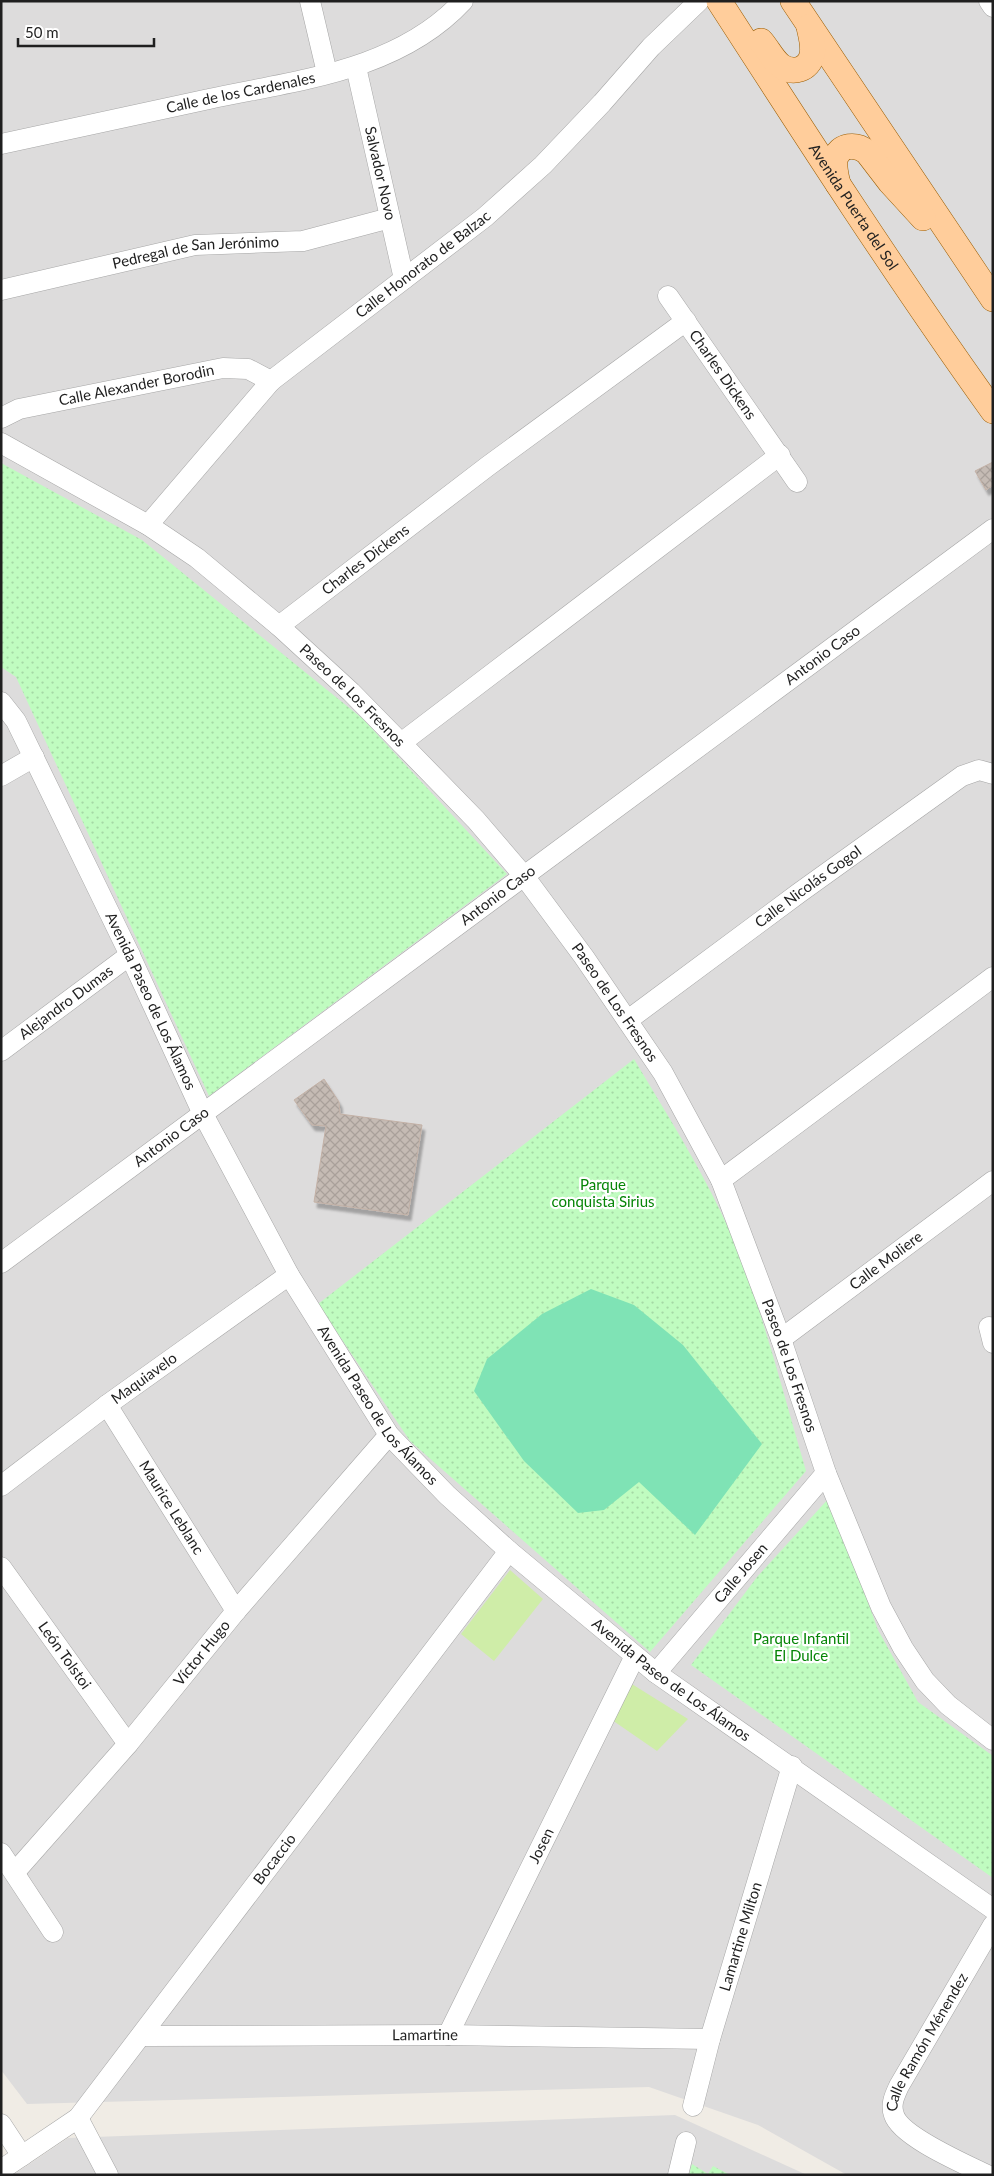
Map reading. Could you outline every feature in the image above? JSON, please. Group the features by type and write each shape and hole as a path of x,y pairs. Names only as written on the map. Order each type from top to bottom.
{"main road":[{"name":"Avenida Puerta del Sol","path":"719,1 948,349 993,411"},
{"path":"724,1 746,22 780,65 790,71 800,70 809,64 812,55 809,25"},
{"path":"793,1 950,238 993,299"},
{"path":"838,184 836,157 841,149 850,146 860,146 867,152 911,208 950,238"}],"street":[{"path":"310,1 327,73"},
{"name":"Calle de los Cardenales","path":"1,144 356,67 414,42 448,18 463,1"},
{"name":"Calle Honorato de Balzac","path":"148,525 271,380 485,217 543,165 602,103 651,47 699,1"},
{"path":"989,1 993,7"},
{"name":"Salvador Novo","path":"356,67 404,279"},
{"name":"Pedregal de San Jerónimo","path":"1,290 195,245 303,241 390,218"},
{"path":"668,296 686,321"},
{"name":"Charles Dickens","path":"279,626 488,466 686,321 797,482"},
{"name":"Calle Alexander Borodin","path":"1,418 19,409 223,368 248,369 271,380"},
{"name":"Paseo de Los Fresnos","path":"1,443 148,525 196,558 279,626 351,692 401,743 476,820 524,876 664,1072 721,1180 781,1339 826,1473 881,1607 913,1664 948,1705 993,1740"},
{"path":"401,743 780,455"},
{"name":"Antonio Caso","path":"1,1263 993,529"},
{"name":"Avenida Paseo de Los Álamos","path":"1,702 16,721 34,757 130,955 203,1114 289,1275 389,1435 447,1495 509,1551 656,1673 792,1766 993,1909"},
{"path":"1,776 34,757"},
{"name":"Calle Nicolás Gogol","path":"628,1020 799,892 962,776 978,770 993,774"},
{"name":"Alejandro Dumas","path":"1,1050 130,955"},
{"path":"721,1180 993,977"},
{"name":"Calle Moliere","path":"781,1339 993,1181"},
{"name":"Maquiavelo","path":"1,1486 107,1404 289,1275"},
{"name":"Maurice Leblanc","path":"107,1404 236,1611"},
{"name":"Víctor Hugo","path":"15,1872 128,1744 236,1611 389,1435"},
{"name":"Calle Josen","path":"656,1673 826,1473"},
{"name":"Bocaccio","path":"1,2170 78,2118 509,1551"},
{"name":"León Tolstoi","path":"1,1567 128,1744"},
{"name":"Josen","path":"448,2035 635,1656"},
{"name":"Lamartine Milton","path":"693,2106 710,2039 792,1766"},
{"path":"1,1853 53,1932"},
{"name":"Calle Ramón Ménendez","path":"987,2175 917,2138 900,2125 894,2116 892,2105 899,2086 993,1925"},
{"name":"Lamartine","path":"140,2036 448,2035 710,2039"},
{"path":"78,2118 108,2175"},
{"path":"1,2124 22,2156"},
{"path":"678,2175 686,2142"}],"shaded area":[{"path":"1,1 993,1 993,2175 847,2175 758,2125 649,2087 27,2104 1,2070"},
{"path":"675,2115 807,2175 13,2175 68,2138"}],"green space":[{"path":"1,463 142,540 363,719 507,874 209,1096 16,677 1,667"},
{"name":"Parque conquista Sirius","path":"634,1059 701,1174 736,1246 765,1329 806,1471 650,1652 410,1441 318,1304"},
{"path":"591,1289 634,1305 683,1345 762,1444 695,1535 639,1482 604,1510 578,1513 524,1461 474,1391 487,1359 542,1314"},
{"name":"Parque Infantil El Dulce","path":"830,1497 878,1630 918,1702 993,1756 993,1878 691,1665 757,1577"},
{"path":"510,1570 543,1599 494,1661 461,1634"},
{"path":"627,1681 688,1719 657,1751 612,1720"},
{"path":"692,2164 708,2174 713,2166 730,2175 689,2175"}],"building":[{"path":"993,462 993,485 986,490 975,471"},
{"path":"324,1079 339,1102 340,1114 422,1125 408,1215 314,1202 326,1126 312,1125 294,1100"}]}
